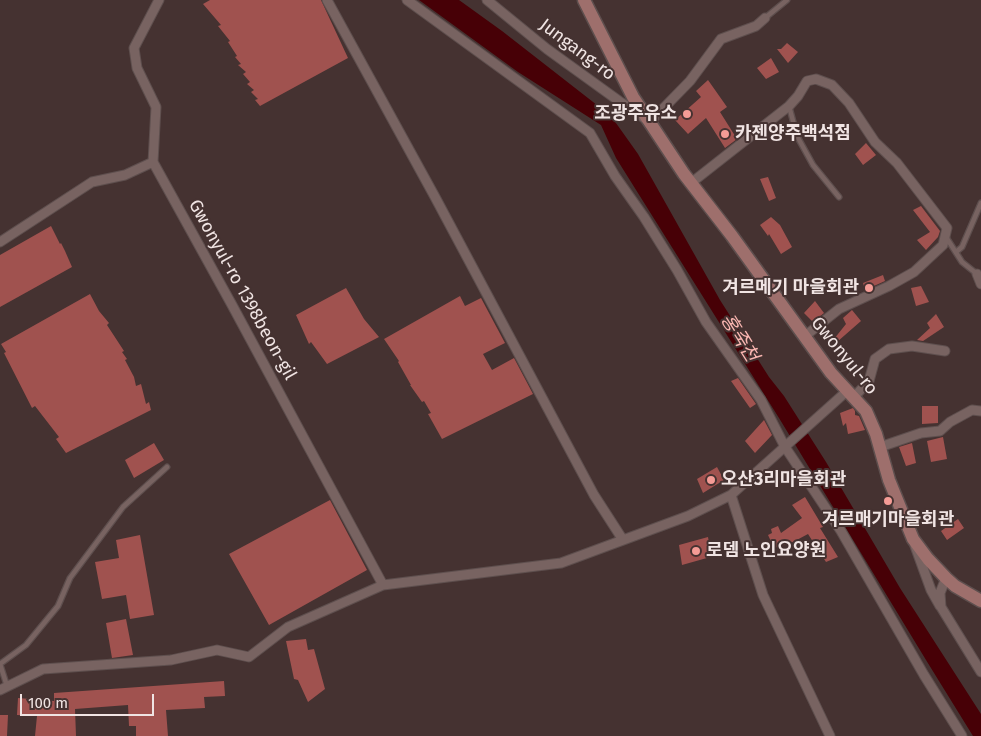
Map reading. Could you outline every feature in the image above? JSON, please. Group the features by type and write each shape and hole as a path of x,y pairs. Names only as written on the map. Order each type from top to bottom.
{"main road":[{"name":"Gwonyul-ro","path":"584,0 634,97 691,183 831,372 869,416 889,480 913,539 946,578 955,586 981,601"}],"street":[{"path":"0,242 92,182 125,175 153,162 156,107 137,68 134,48 159,0"},
{"path":"328,0 594,495 623,540"},
{"path":"407,0 590,133 615,176 677,270 706,322 761,400 785,447 840,531 962,736"},
{"name":"Jungang-ro","path":"487,0 547,49 619,102 650,122"},
{"path":"650,122 690,81 721,39 756,26 765,18"},
{"path":"691,183 789,106 807,81 816,79 832,85 849,103 875,142 897,163 947,228 943,246 914,272 839,309 805,336"},
{"name":"Gwonyul-ro 1398beon-gil","path":"153,162 383,585"},
{"path":"976,274 981,284"},
{"path":"4,688 44,670 171,660 218,650 248,657 288,627 383,585 560,563 688,516 731,494 814,422 818,415 869,381 875,359 889,349 912,346 945,351"},
{"path":"880,448 920,433 940,431 950,422 972,410 981,411"},
{"path":"731,494 763,595 830,736"},
{"path":"913,539 931,590 981,672"},
{"path":"941,607 940,593 946,578"}],"lane":[{"path":"765,18 787,0"},
{"path":"789,106 797,136 805,151 813,165 838,197"},
{"path":"956,252 962,247 981,203"},
{"path":"946,236 962,262 976,274"},
{"path":"4,688 0,664 26,645 58,606 70,578 123,507 167,467"}],"water":[{"name":"홍죽천","path":"419,0 459,0 611,116 638,154 720,300 826,462 900,588 981,714 981,736 973,736 779,418 616,158 601,125 518,72"}],"building":[{"path":"210,0 321,0 348,58 260,106 255,100 258,99 251,92 254,90 247,84 250,82 243,74 246,72 238,65 241,64 235,57 237,56 228,42 230,41 218,26 221,25 203,4"},
{"path":"787,43 798,52 788,63 777,49 781,49"},
{"path":"771,58 779,72 766,79 757,68"},
{"path":"708,80 727,107 720,112 737,139 725,148 706,118 688,134 675,120 701,97 696,91"},
{"path":"866,143 876,155 863,165 855,154"},
{"path":"768,177 776,198 769,201 760,179"},
{"path":"921,206 940,231 938,237 926,250 917,240 930,232 913,210"},
{"path":"771,217 780,225 792,247 781,254 769,234 768,236 760,225"},
{"path":"51,226 72,267 0,307 0,255"},
{"name":"겨르메기 마을회관","path":"883,275 885,281 865,290 863,283"},
{"path":"921,286 929,302 916,306 911,288"},
{"path":"346,288 364,319 379,337 327,364 311,342 309,344 296,315"},
{"path":"90,294 124,351 122,352 127,359 125,360 134,377 136,386 141,384 146,404 149,402 151,410 66,453 56,439 59,437 35,406 32,408 1,344"},
{"path":"460,296 465,306 481,298 505,343 483,354 492,370 514,358 533,394 442,439 428,414 431,413 424,401 422,402 410,385 399,361 384,339"},
{"path":"815,301 824,313 813,322 804,313"},
{"path":"852,310 861,321 837,342 834,339 846,324 843,318"},
{"path":"936,314 944,327 923,341 917,340 930,328 927,323"},
{"path":"738,378 756,404 750,408 731,381"},
{"path":"922,406 938,406 938,423 922,424"},
{"path":"853,408 855,415 859,416 865,430 848,434 846,423 843,426 840,413"},
{"path":"764,420 772,435 755,453 745,441"},
{"path":"943,437 947,459 931,462 927,441"},
{"path":"154,443 164,460 134,478 125,460"},
{"path":"912,443 916,463 906,466 899,447"},
{"name":"오산3리마을회관","path":"717,467 724,480 703,493 697,479"},
{"path":"805,497 823,527 820,528 838,557 826,562 808,534 793,542 774,548 768,535 772,533 771,529 778,526 781,533 802,518 792,505"},
{"path":"330,500 367,570 269,625 229,554"},
{"path":"958,519 964,528 947,540 941,531"},
{"path":"140,535 154,615 130,619 126,595 102,599 95,562 119,558 116,540"},
{"name":"로뎀 노인요양원","path":"708,537 709,543 720,543 711,549 714,556 682,565 679,545"},
{"path":"126,619 133,655 112,658 106,623"},
{"path":"306,639 308,650 314,649 325,689 308,702 298,680 294,679 286,641"},
{"path":"224,681 225,696 204,697 205,708 166,710 168,736 136,736 136,726 129,726 128,705 75,709 76,736 35,736 37,716 17,715 18,698 54,701 54,693"},
{"path":"0,715 8,715 7,736 0,736"}],"place":[{"name":"조광주유소","path":"687,114"},
{"name":"카젠양주백석점","path":"725,134"},
{"name":"겨르메기 마을회관","path":"869,288"},
{"name":"오산3리마을회관","path":"711,480"},
{"name":"겨르매기마을회관","path":"888,501"},
{"name":"로뎀 노인요양원","path":"696,551"}]}
